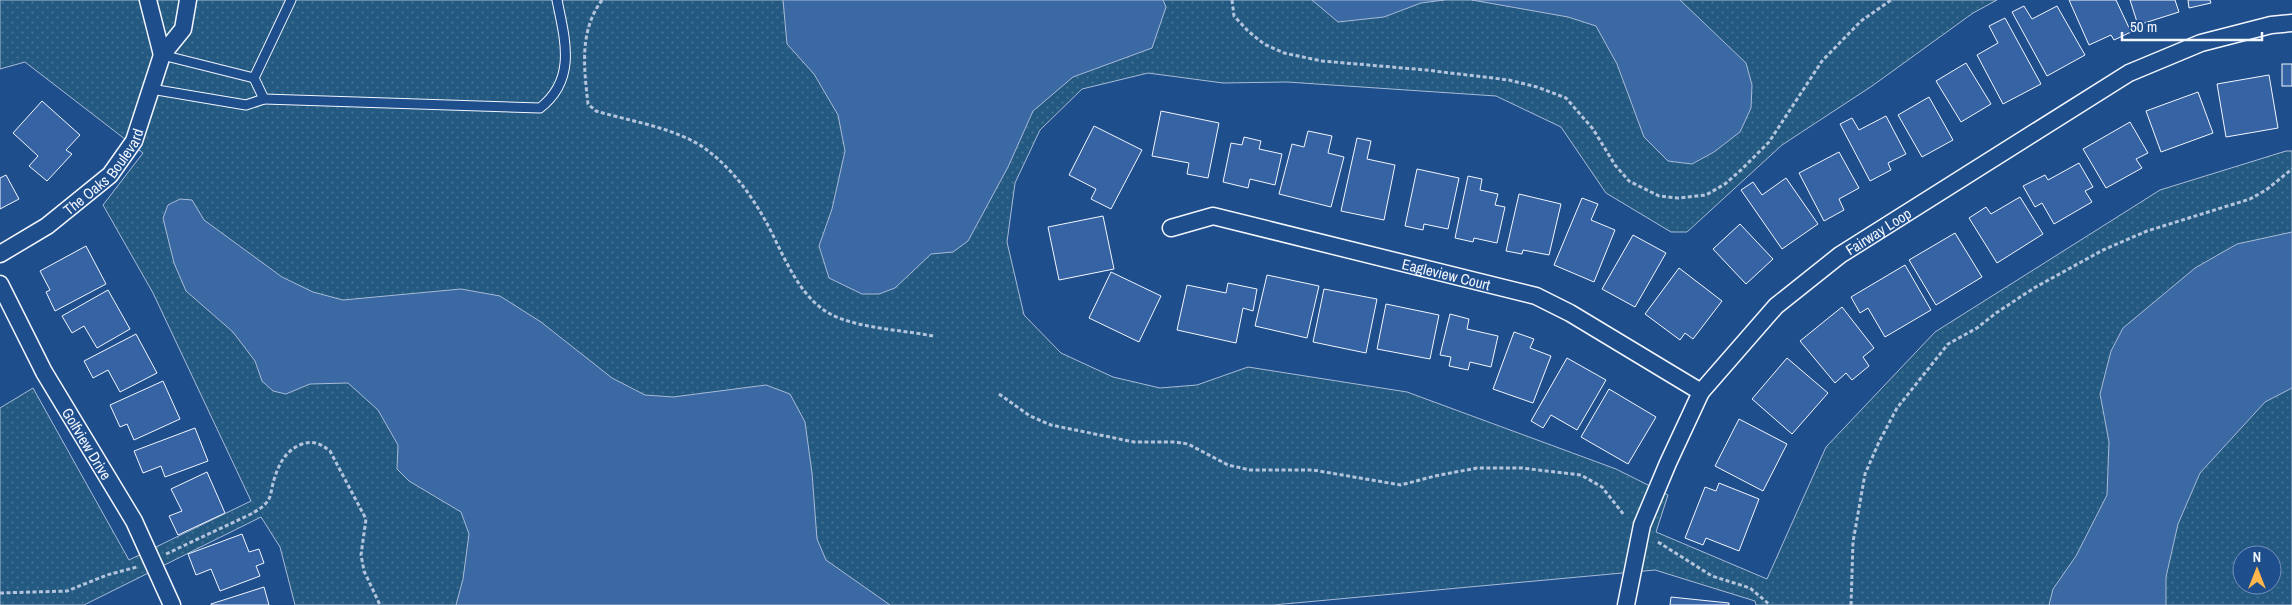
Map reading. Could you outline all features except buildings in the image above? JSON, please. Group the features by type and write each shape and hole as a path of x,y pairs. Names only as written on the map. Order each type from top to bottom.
{"street":[{"path":"148,0 162,55"},
{"name":"The Oaks Boulevard","path":"0,254 47,226 110,175 134,140 162,55 183,29 188,0"},
{"name":"Fairway Loop","path":"1626,605 1642,525 1701,392 1776,306 1840,255 2121,78 2201,43 2271,25 2292,24"},
{"name":"Eagleview Court","path":"1171,228 1213,216 1536,296 1570,313 1701,392"},
{"name":"Golfview Drive","path":"0,284 44,372 134,521 172,605"}],"lane":[{"path":"254,78 291,0"},
{"path":"151,88 246,105 264,99 540,108 553,98 565,74 565,38 557,0"},
{"path":"162,55 254,78"},
{"path":"254,78 264,99"}],"path":[{"path":"601,0 594,11 588,28 584,50 588,104 596,110 662,129 706,149 740,183 765,220 795,278 807,294 820,306 838,318 932,336"},
{"path":"1232,0 1234,16 1248,31 1264,44 1284,53 1322,61 1426,70 1509,80 1537,87 1566,98 1593,129 1615,165 1629,181 1659,196 1678,198 1706,195 1725,184 1741,170 1768,142 1822,61 1861,21 1891,0"},
{"path":"1851,605 1853,542 1865,474 1897,408 1948,344 1977,328 2034,288 2103,250 2161,226 2250,199 2266,190 2292,169"},
{"path":"999,394 1030,416 1051,425 1134,442 1175,442 1188,444 1228,465 1250,470 1312,470 1401,485 1476,468 1522,468 1581,475 1602,487 1624,515"},
{"path":"0,593 67,591 152,560 251,514 262,507 270,498 278,468 284,455 295,447 308,442 321,444 330,450 366,519 361,555 364,571 380,605"},
{"path":"1658,542 1712,576 1750,588 1770,605"}],"shaded area":[{"path":"0,0 1997,0 1973,13 1872,86 1782,145 1687,232 1671,232 1606,193 1561,127 1496,96 1287,82 1223,83 1148,73 1082,89 1040,130 1015,183 1007,242 1024,315 1061,353 1113,377 1160,388 1197,385 1248,367 1407,392 1616,469 1668,495 1656,532 1767,579 1826,447 1935,332 2160,190 2286,151 2292,151 2292,605 1756,605 1755,601 1655,570 1273,605 295,605 280,547 261,517 84,605 0,605 0,408 33,388 129,560 251,501 153,293 103,205 143,153 25,62 0,69"},
{"path":"783,0 1163,0 1166,7 1152,48 1073,77 1033,111 1008,167 968,241 953,252 931,254 895,288 879,294 862,294 829,278 819,246 832,209 845,151 838,115 814,74 787,44"},
{"path":"1312,0 1444,0 1421,3 1384,17 1338,22"},
{"path":"1472,0 1680,0 1746,63 1752,85 1751,108 1740,132 1714,152 1692,164 1668,161 1644,137 1617,64 1596,26 1568,17"},
{"path":"180,199 192,200 204,220 282,277 313,292 343,300 461,289 500,296 541,322 612,378 645,395 673,397 766,385 790,394 805,422 812,473 817,539 826,560 890,605 456,605 463,579 469,534 461,512 409,481 397,469 398,445 378,410 348,383 310,384 286,394 273,391 262,381 255,361 233,332 186,291 174,263 163,218 168,205"},
{"path":"2292,232 2292,388 2265,402 2200,473 2178,524 2166,577 2166,605 2049,605 2053,589 2076,556 2107,495 2109,442 2100,394 2111,351 2123,328 2195,268 2237,244"}]}
